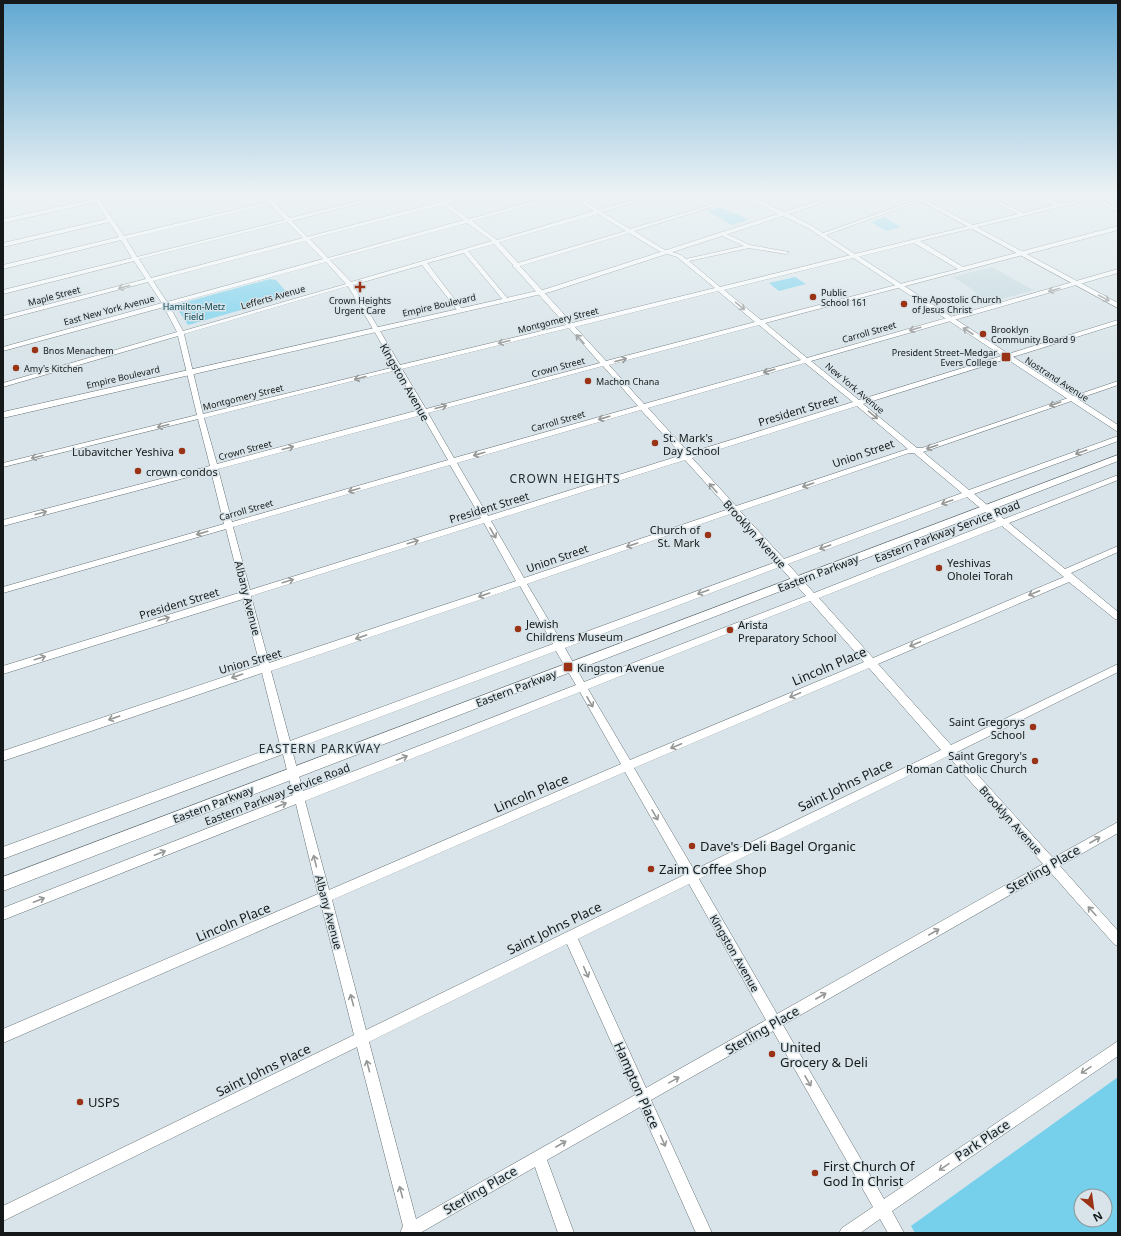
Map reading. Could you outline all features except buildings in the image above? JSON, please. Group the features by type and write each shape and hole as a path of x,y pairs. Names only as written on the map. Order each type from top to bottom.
{"main road":[{"name":"Empire Boulevard","path":"3,415 539,293 672,251"},
{"name":"Nostrand Avenue","path":"845,251 1118,429"},
{"path":"1016,251 1118,306"},
{"name":"Eastern Parkway","path":"3,884 1118,458"}],"street":[{"path":"3,267 72,251"},
{"name":"Albany Avenue","path":"130,251 165,304 181,333 189,372 325,897 409,1232"},
{"path":"3,292 168,251"},
{"name":"Maple Street","path":"3,318 262,251"},
{"name":"Kingston Avenue","path":"318,251 350,284 375,330 896,1233"},
{"name":"East New York Avenue","path":"3,349 361,251"},
{"path":"465,251 506,300"},
{"name":"Lefferts Avenue","path":"3,385 465,251"},
{"name":"Brooklyn Avenue","path":"502,251 1118,940"},
{"path":"516,266 567,251"},
{"name":"New York Avenue","path":"663,251 676,254 720,289 1118,617"},
{"path":"684,261 729,251"},
{"path":"778,251 786,252"},
{"name":"Montgomery Street","path":"3,465 875,251"},
{"path":"931,251 962,269"},
{"name":"Crown Street","path":"3,523 1034,251"},
{"path":"424,263 460,310"},
{"name":"Carroll Street","path":"3,590 1118,271"},
{"name":"President Street","path":"3,670 1118,322"},
{"name":"Union Street","path":"3,756 256,670 276,666 908,450 923,450 1118,382"},
{"path":"3,853 286,746 1118,438"},
{"name":"Eastern Parkway Service Road","path":"3,914 1118,477"},
{"name":"Lincoln Place","path":"3,1036 870,663 1067,575 1118,549"},
{"name":"Saint Johns Place","path":"3,1214 1118,668"},
{"name":"Sterling Place","path":"409,1232 1118,827"},
{"name":"Hampton Place","path":"570,936 704,1233"},
{"name":"Park Place","path":"847,1233 1118,1048"},
{"path":"539,1157 566,1233"}],"shaded area":[{"path":"992,267 1034,290 988,303 977,296 978,295 972,289 953,277"}],"green space":[{"path":"795,277 806,284 779,291 769,283"},
{"name":"Hamilton-Metz Field","path":"270,279 276,280 290,296 188,325 175,305"},
{"path":"1118,1077 1118,1233 915,1233 911,1226"}],"place":[{"name":"Crown Heights Urgent Care","path":"360,287"},
{"name":"Public School 161","path":"813,297"},
{"name":"The Apostolic Church of Jesus Christ","path":"904,304"},
{"name":"Brooklyn Community Board 9","path":"983,334"},
{"name":"Bnos Menachem","path":"35,350"},
{"name":"President Street–Medgar Evers College","path":"1006,357"},
{"name":"Amy's Kitchen","path":"16,368"},
{"name":"Machon Chana","path":"588,381"},
{"name":"St. Mark's Day School","path":"655,443"},
{"name":"Lubavitcher Yeshiva","path":"182,451"},
{"name":"crown condos","path":"138,471"},
{"name":"Church of St. Mark","path":"708,535"},
{"name":"Yeshivas Oholei Torah","path":"939,568"},
{"name":"Jewish Childrens Museum","path":"518,629"},
{"name":"Arista Preparatory School","path":"730,630"},
{"name":"Kingston Avenue","path":"568,667"},
{"name":"Saint Gregorys School","path":"1033,727"},
{"name":"Saint Gregory's Roman Catholic Church","path":"1035,761"},
{"name":"Dave's Deli Bagel Organic","path":"692,846"},
{"name":"Zaim Coffee Shop","path":"651,869"},
{"name":"United Grocery & Deli","path":"772,1054"},
{"name":"USPS","path":"80,1102"},
{"name":"First Church Of God In Christ","path":"815,1173"}],"district":[{"name":"CROWN HEIGHTS","path":"565,478"},
{"name":"EASTERN PARKWAY","path":"320,748"}]}
